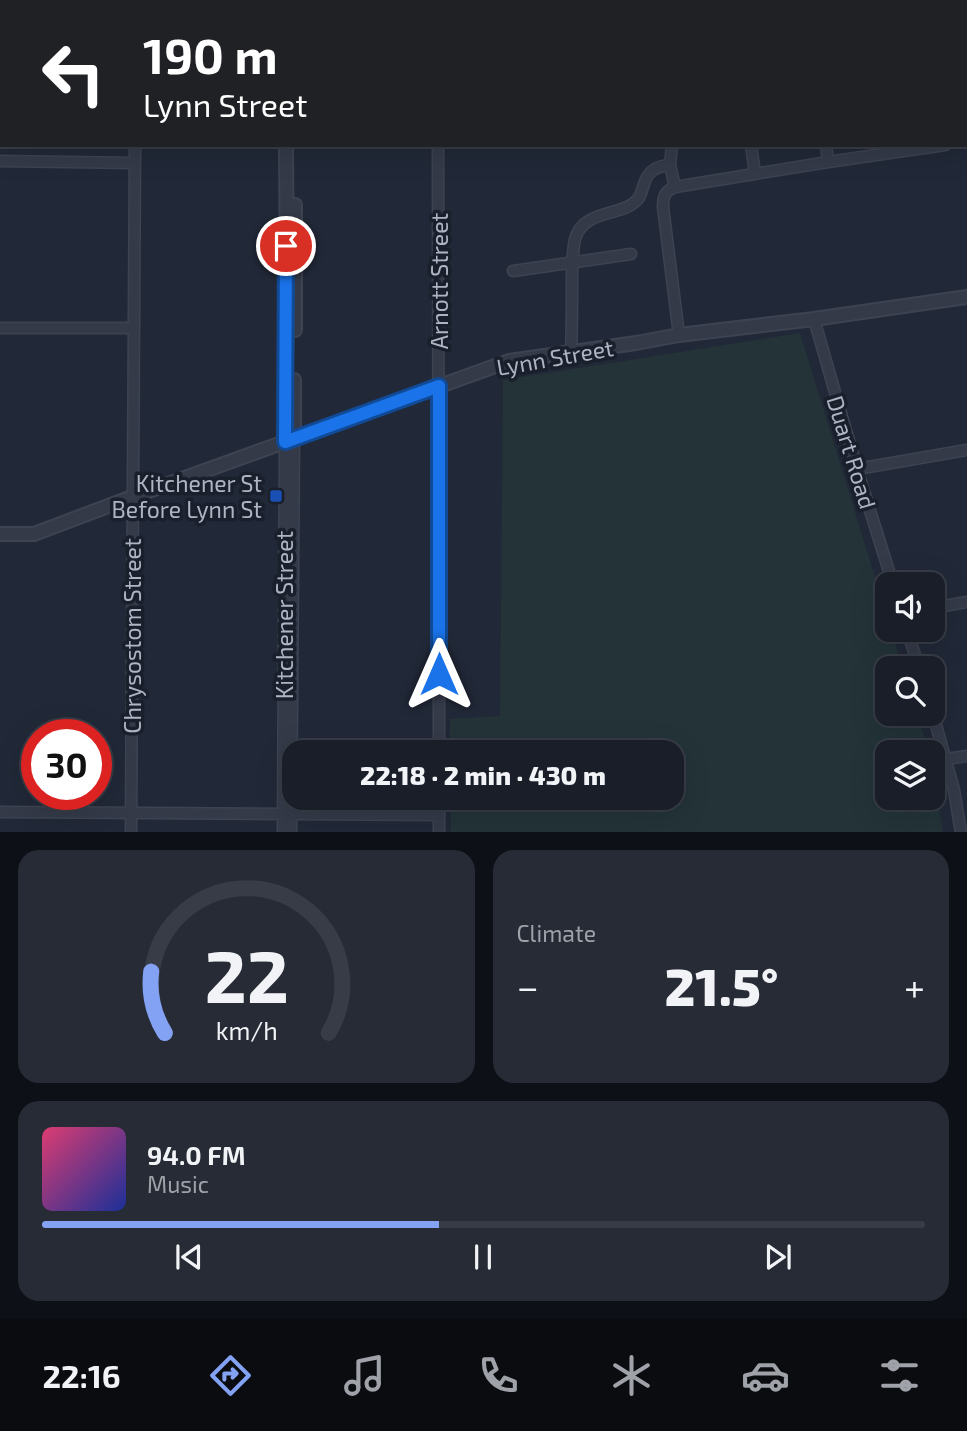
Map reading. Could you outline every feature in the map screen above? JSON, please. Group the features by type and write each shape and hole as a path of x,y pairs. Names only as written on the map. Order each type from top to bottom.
{"street":[{"name":"Chrysostom Street","path":"131,832 135,147"},
{"name":"Kitchener Street","path":"283,832 287,814 289,441 286,147"},
{"name":"Kitchener Street","path":"289,441 295,287 294,147"},
{"name":"Arnott Street","path":"438,147 439,740"},
{"path":"672,147 670,165 675,187"},
{"path":"751,147 755,174"},
{"path":"826,147 828,162"},
{"path":"680,335 663,207 665,194 669,189 931,147"},
{"path":"0,161 134,163"},
{"path":"571,352 573,262 578,232 583,225 601,214 636,202 648,174 654,169 670,165"},
{"path":"513,271 631,254"},
{"name":"Lynn Street","path":"0,534 34,534 509,361 967,297"},
{"name":"Duart Road","path":"814,319 889,572"},
{"path":"0,328 134,328"},
{"path":"857,469 967,450"},
{"path":"945,606 967,602"},
{"path":"936,726 954,790 961,832"},
{"path":"946,760 967,756"},
{"path":"439,810 439,832"},
{"path":"0,812 439,815"},
{"name":"Kitchener Street","path":"287,814 291,832"}],"shaded area":[{"path":"800,333 875,577 875,642 895,642 899,656 875,656 875,726 921,726 925,740 875,740 875,810 939,810 943,832 451,832 451,810 684,810 684,740 450,740 450,719 500,716 503,380"}],"place":[{"name":"Kitchener St Before Lynn St","path":"276,496"}],"route":[{"path":"286,246 285,442 439,386 439,674"}]}
